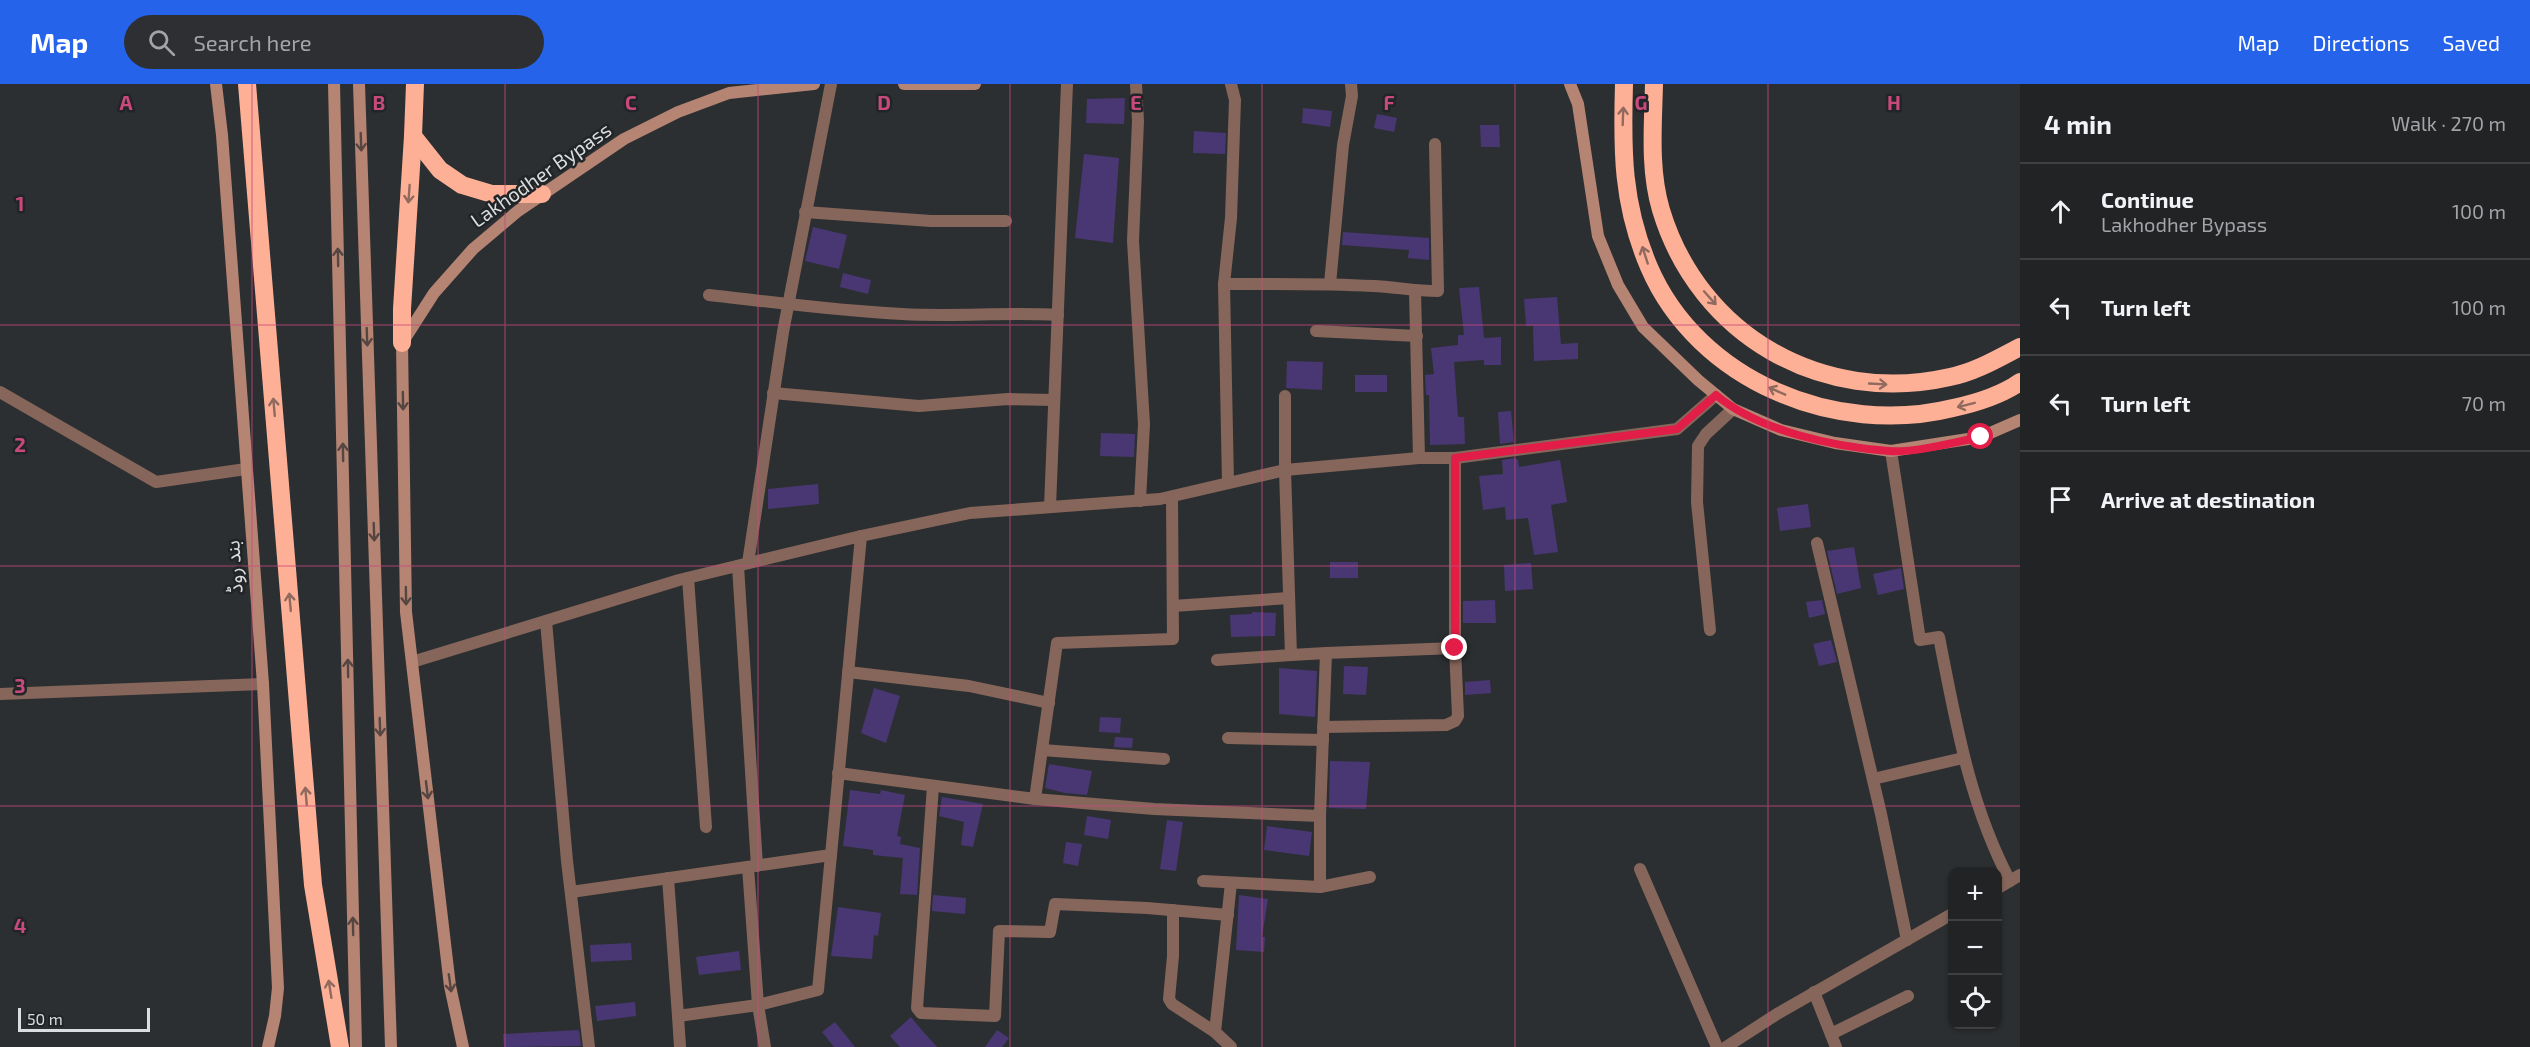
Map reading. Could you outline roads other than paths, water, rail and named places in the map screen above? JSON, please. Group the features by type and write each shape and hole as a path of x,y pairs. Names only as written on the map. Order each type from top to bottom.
{"highway":[{"path":"248,84 313,885 340,1047"},
{"path":"402,343 415,84"},
{"path":"1624,84 1622,149 1624,178 1636,228 1649,267 1662,291 1692,331 1722,360 1752,380 1802,402 1856,415 1894,417 1940,412 1978,402 2020,382"},
{"path":"1654,84 1652,149 1661,210 1675,246 1689,271 1706,294 1747,337 1772,353 1807,370 1843,380 1884,385 1950,377 1980,368 2020,347"},
{"path":"413,136 431,161 448,177 462,185 492,194 542,194"}],"main road":[{"name":"بند روڈ","path":"216,84 222,135 263,684 278,988 268,1047"},
{"path":"334,84 356,1047"},
{"path":"359,84 391,1047"},
{"name":"Lakhodher Bypass","path":"402,343 434,293 473,249 510,217 624,139 678,112 729,93 814,84"},
{"path":"904,84 975,84"},
{"path":"1570,84 1578,104 1598,236 1618,285 1643,327 1733,409 1781,430 1835,443 1891,451 1981,437 2017,425"},
{"path":"402,343 406,612 450,986 463,1047"}],"street":[{"path":"765,1047 758,1005 743,564 788,303 831,84"},
{"path":"1050,507 1067,84"},
{"path":"1136,84 1138,121 1133,241 1144,424 1140,501"},
{"path":"1228,483 1224,285 1232,218 1235,100 1231,84"},
{"path":"1330,285 1343,145 1352,96 1351,84"},
{"path":"1224,285 1375,286 1415,291 1438,291 1435,144"},
{"path":"805,212 931,221 1006,221"},
{"path":"1415,291 1419,458"},
{"path":"709,295 900,314 1058,315"},
{"path":"1316,332 1417,336"},
{"path":"0,392 156,482 246,469"},
{"path":"773,393 918,406 1008,399 1054,400"},
{"path":"412,662 688,578 861,536 970,513 1140,501 1172,497 1285,470 1419,458 1455,458 1677,429 1716,395"},
{"path":"1285,396 1291,655"},
{"path":"1710,630 1697,502 1698,446 1706,434 1733,409"},
{"path":"1891,451 1920,640 1939,637 1963,758 1981,818 2015,878 2002,886"},
{"path":"1323,726 1446,725 1455,722 1458,716 1455,648 1455,458"},
{"path":"1035,799 1058,642 1173,639 1172,497"},
{"path":"678,1016 758,1005 818,990 861,536"},
{"path":"1816,543 1873,779 1907,940"},
{"path":"688,578 706,827"},
{"path":"1173,606 1289,597"},
{"path":"546,621 571,892 589,1047"},
{"path":"1217,660 1455,648"},
{"path":"1320,887 1320,816 1326,653"},
{"path":"848,672 969,686 1049,703"},
{"path":"0,694 263,684"},
{"path":"1228,738 1323,740"},
{"path":"1042,750 1164,759"},
{"path":"1873,779 1963,758"},
{"path":"838,773 1035,799 1154,809 1320,816"},
{"path":"933,786 919,985 918,1008 921,1013 995,1016 999,931 1050,932 1055,904 1228,915"},
{"path":"571,892 831,855"},
{"path":"1640,869 1717,1047"},
{"path":"1203,881 1320,887 1370,877"},
{"path":"668,878 680,1047"},
{"path":"1215,1032 1231,883"},
{"path":"1173,910 1173,956 1169,999 1172,1004 1215,1032 1231,1047"},
{"path":"1726,1047 1814,992 1948,917"},
{"path":"1814,992 1836,1047"},
{"path":"1831,1034 1908,996"}]}
